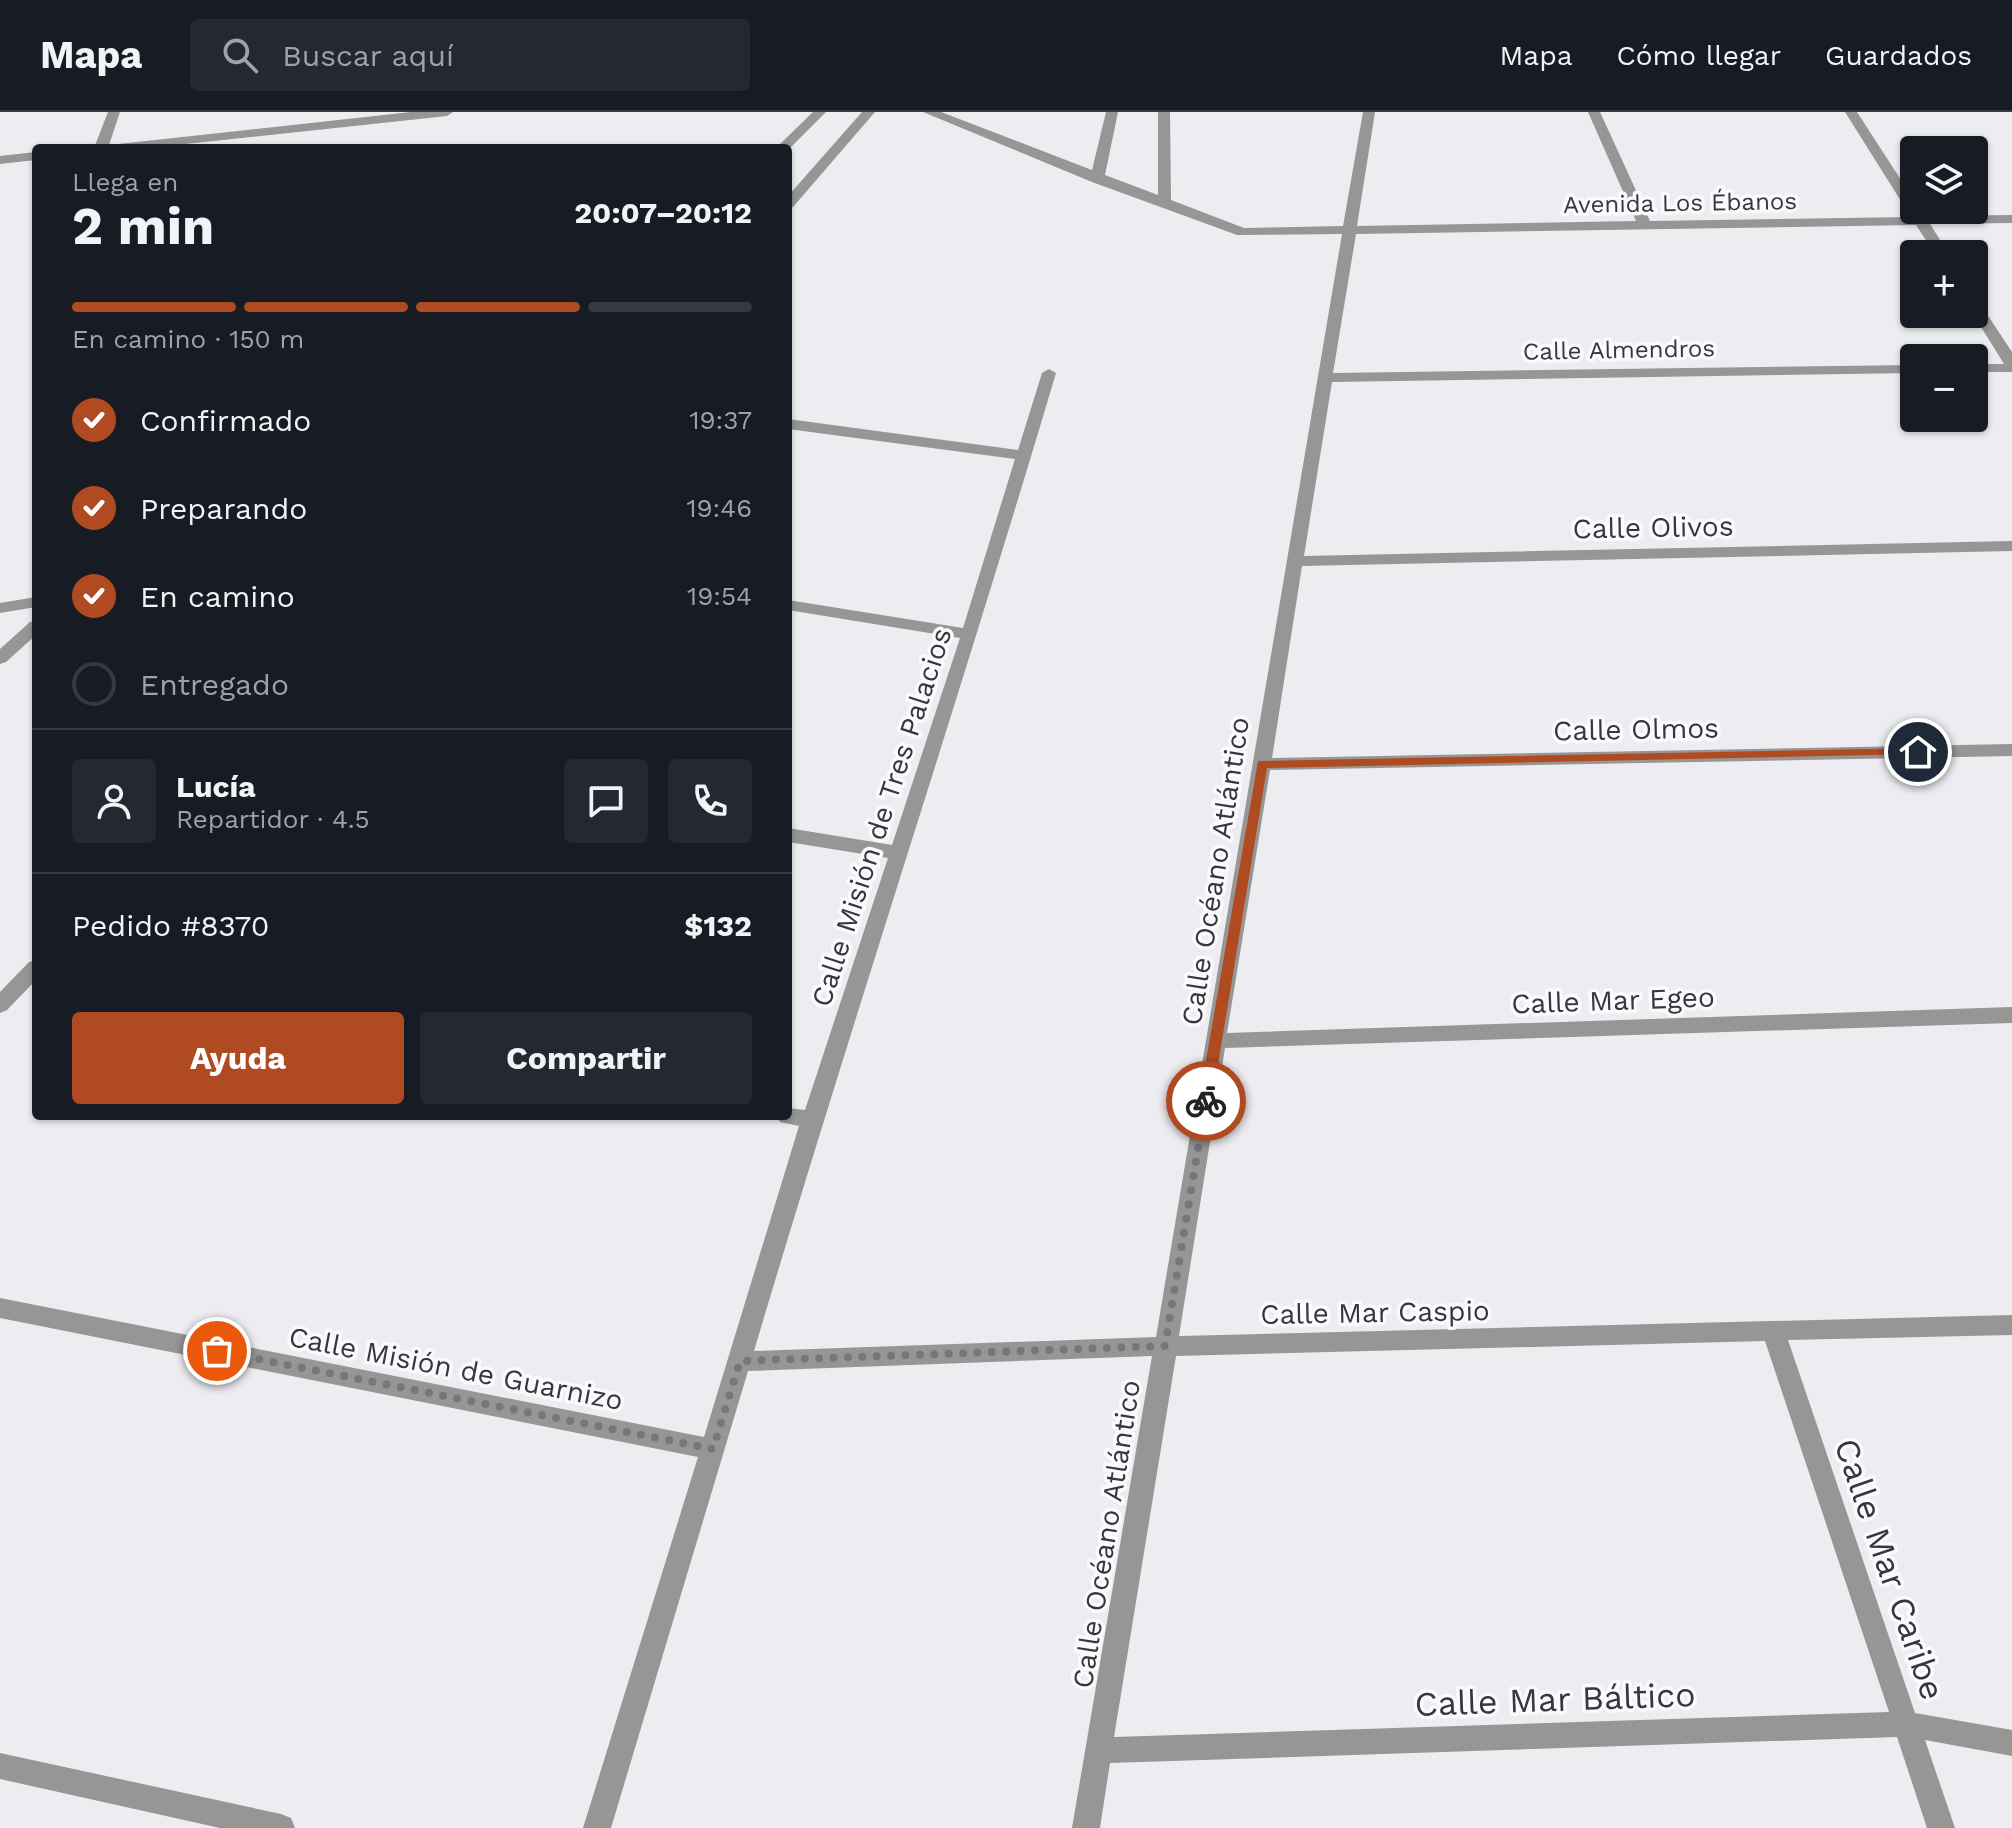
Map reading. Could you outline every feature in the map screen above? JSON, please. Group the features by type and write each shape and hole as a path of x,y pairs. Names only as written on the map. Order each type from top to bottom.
{"street":[{"path":"102,144 114,112"},
{"path":"149,144 447,112"},
{"path":"787,144 820,112"},
{"path":"792,199 869,112"},
{"path":"929,112 1097,179 1164,201 1164,112"},
{"path":"1097,179 1112,112"},
{"name":"Calle Océano Atlántico","path":"1086,1828 1369,112"},
{"path":"1594,112 1645,226"},
{"path":"1851,112 1900,189"},
{"path":"0,160 32,156"},
{"name":"Avenida Los Ébanos","path":"1164,201 1242,232 1900,221"},
{"name":"Avenida Los Ébanos","path":"1988,220 2012,219"},
{"path":"1988,327 2012,366 1988,367"},
{"name":"Calle Almendros","path":"1325,378 1900,369"},
{"name":"Calle Misión de Tres Palacios","path":"597,1828 812,1120 970,634 1049,373"},
{"path":"792,425 1024,456"},
{"name":"Calle Olivos","path":"1295,561 2012,546"},
{"path":"0,608 32,603"},
{"path":"792,606 970,634"},
{"path":"0,658 32,630"},
{"name":"Calle Olmos","path":"1262,764 2012,750"},
{"path":"792,836 898,853"},
{"path":"0,1005 31,978"},
{"name":"Calle Mar Egeo","path":"1216,1041 2012,1015"},
{"path":"792,1117 812,1120"},
{"name":"Calle Misión de Guarnizo","path":"0,1308 713,1449"},
{"name":"Calle Mar Caspio","path":"740,1361 1165,1346 2012,1325"},
{"name":"Calle Mar Caribe","path":"1774,1333 1941,1828"},
{"name":"Calle Mar Báltico","path":"1099,1750 1906,1724 2012,1743"},
{"path":"0,1766 281,1828"}],"way so far":[{"path":"217,1351 713,1449 740,1361 1165,1346 1206,1101"}],"route":[{"path":"1206,1101 1262,764 1918,752"}]}
